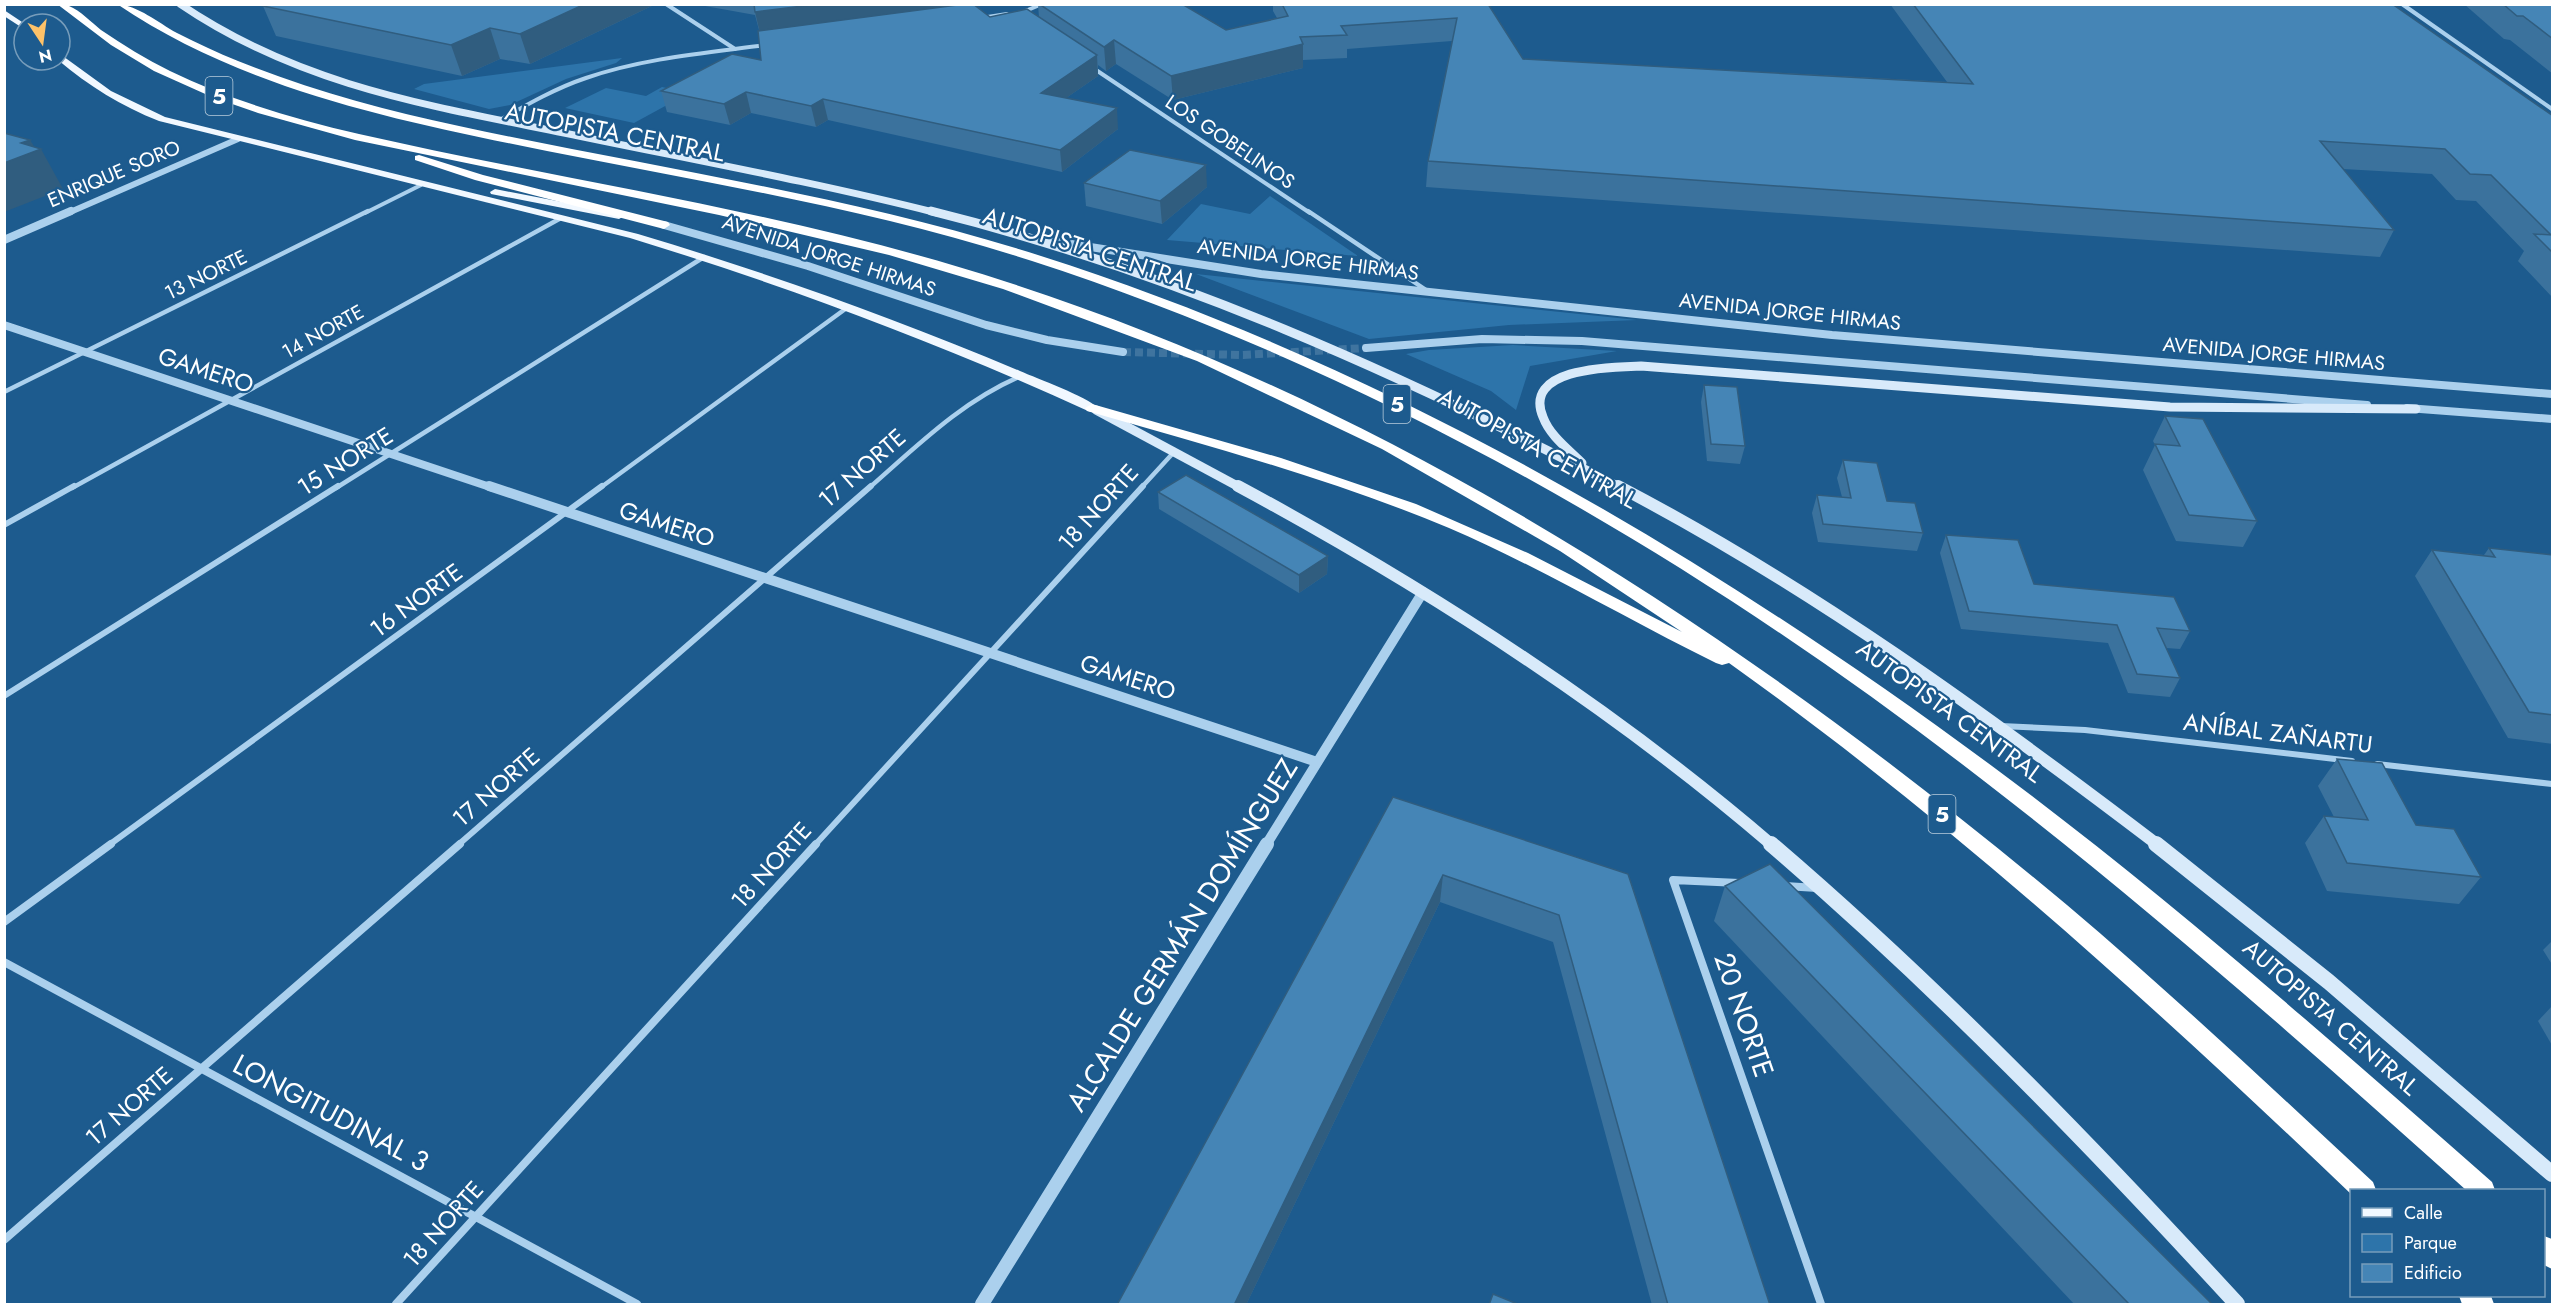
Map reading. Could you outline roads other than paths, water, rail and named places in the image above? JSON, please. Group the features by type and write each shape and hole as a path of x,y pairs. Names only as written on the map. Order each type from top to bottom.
{"highway":[{"name":"5","path":"61,4 118,46 192,85 247,105 369,138 828,235 1000,284 1138,333 1310,407 1453,481 1632,588 1770,682 1939,812 2101,946 2209,1044 2362,1189"},
{"name":"AUTOPISTA CENTRAL","path":"120,4 151,24 209,54 266,77 351,104 465,131 829,204 964,237 1046,261 1148,296 1283,350 1420,416 1556,488 1659,548 1831,659 1934,732 2070,836 2222,959 2481,1189"},
{"path":"369,138 469,174 595,204 664,225"},
{"path":"1092,408 1269,460 1419,511 1502,547 1770,682"}],"main road":[{"path":"180,4 244,44 299,68 389,95 876,199 1028,237 1142,274 1260,319 1390,375 1595,474 1712,537 1779,578 2000,727 2094,796 2275,936 2380,1023 2553,1174"},
{"path":"72,67 106,94 162,120 356,166 421,185 561,218 705,257 849,307 1021,375 1092,408 1423,592 1537,667 1682,772 1751,827 1821,888 2018,1073 2123,1180 2237,1305"},
{"path":"356,166 434,179 664,225"},
{"path":"1595,474 1559,441 1542,417 1539,403 1543,390 1558,378 1588,369 1606,367 1641,366 2170,407 2416,409"}],"street":[{"path":"666,4 736,49"},
{"path":"980,18 1013,14 1042,4"},
{"path":"2402,4 2553,109"},
{"path":"500,120 546,94 604,72 661,59 770,45"},
{"name":"LOS GOBELINOS","path":"1088,65 1431,293"},
{"name":"ENRIQUE SORO","path":"4,240 238,139"},
{"name":"13 NORTE","path":"4,392 421,185"},
{"name":"14 NORTE","path":"4,525 561,218"},
{"name":"AVENIDA JORGE HIRMAS","path":"664,225 777,256 986,325 1047,340 1123,352"},
{"name":"AVENIDA JORGE HIRMAS","path":"1028,237 1249,273 1832,335 2553,394"},
{"name":"15 NORTE","path":"4,696 705,257"},
{"name":"16 NORTE","path":"4,922 849,307"},
{"name":"GAMERO","path":"4,325 1317,762"},
{"name":"AVENIDA JORGE HIRMAS","path":"1366,348 1482,339 1582,341 2553,419"},
{"name":"17 NORTE","path":"4,1240 954,414 998,386 1021,375"},
{"name":"18 NORTE","path":"396,1305 1174,453"},
{"name":"ALCALDE GERMÁN DOMÍNGUEZ","path":"982,1305 1423,592"},
{"name":"ANÍBAL ZAÑARTU","path":"2000,727 2036,726 2085,730 2553,784"},
{"name":"20 NORTE","path":"1753,884 1673,880 1821,1305"},
{"path":"1776,885 1821,888"},
{"name":"LONGITUDINAL 3","path":"4,962 637,1305"}],"tunnel":[{"path":"1123,352 1243,355 1366,348"}]}
